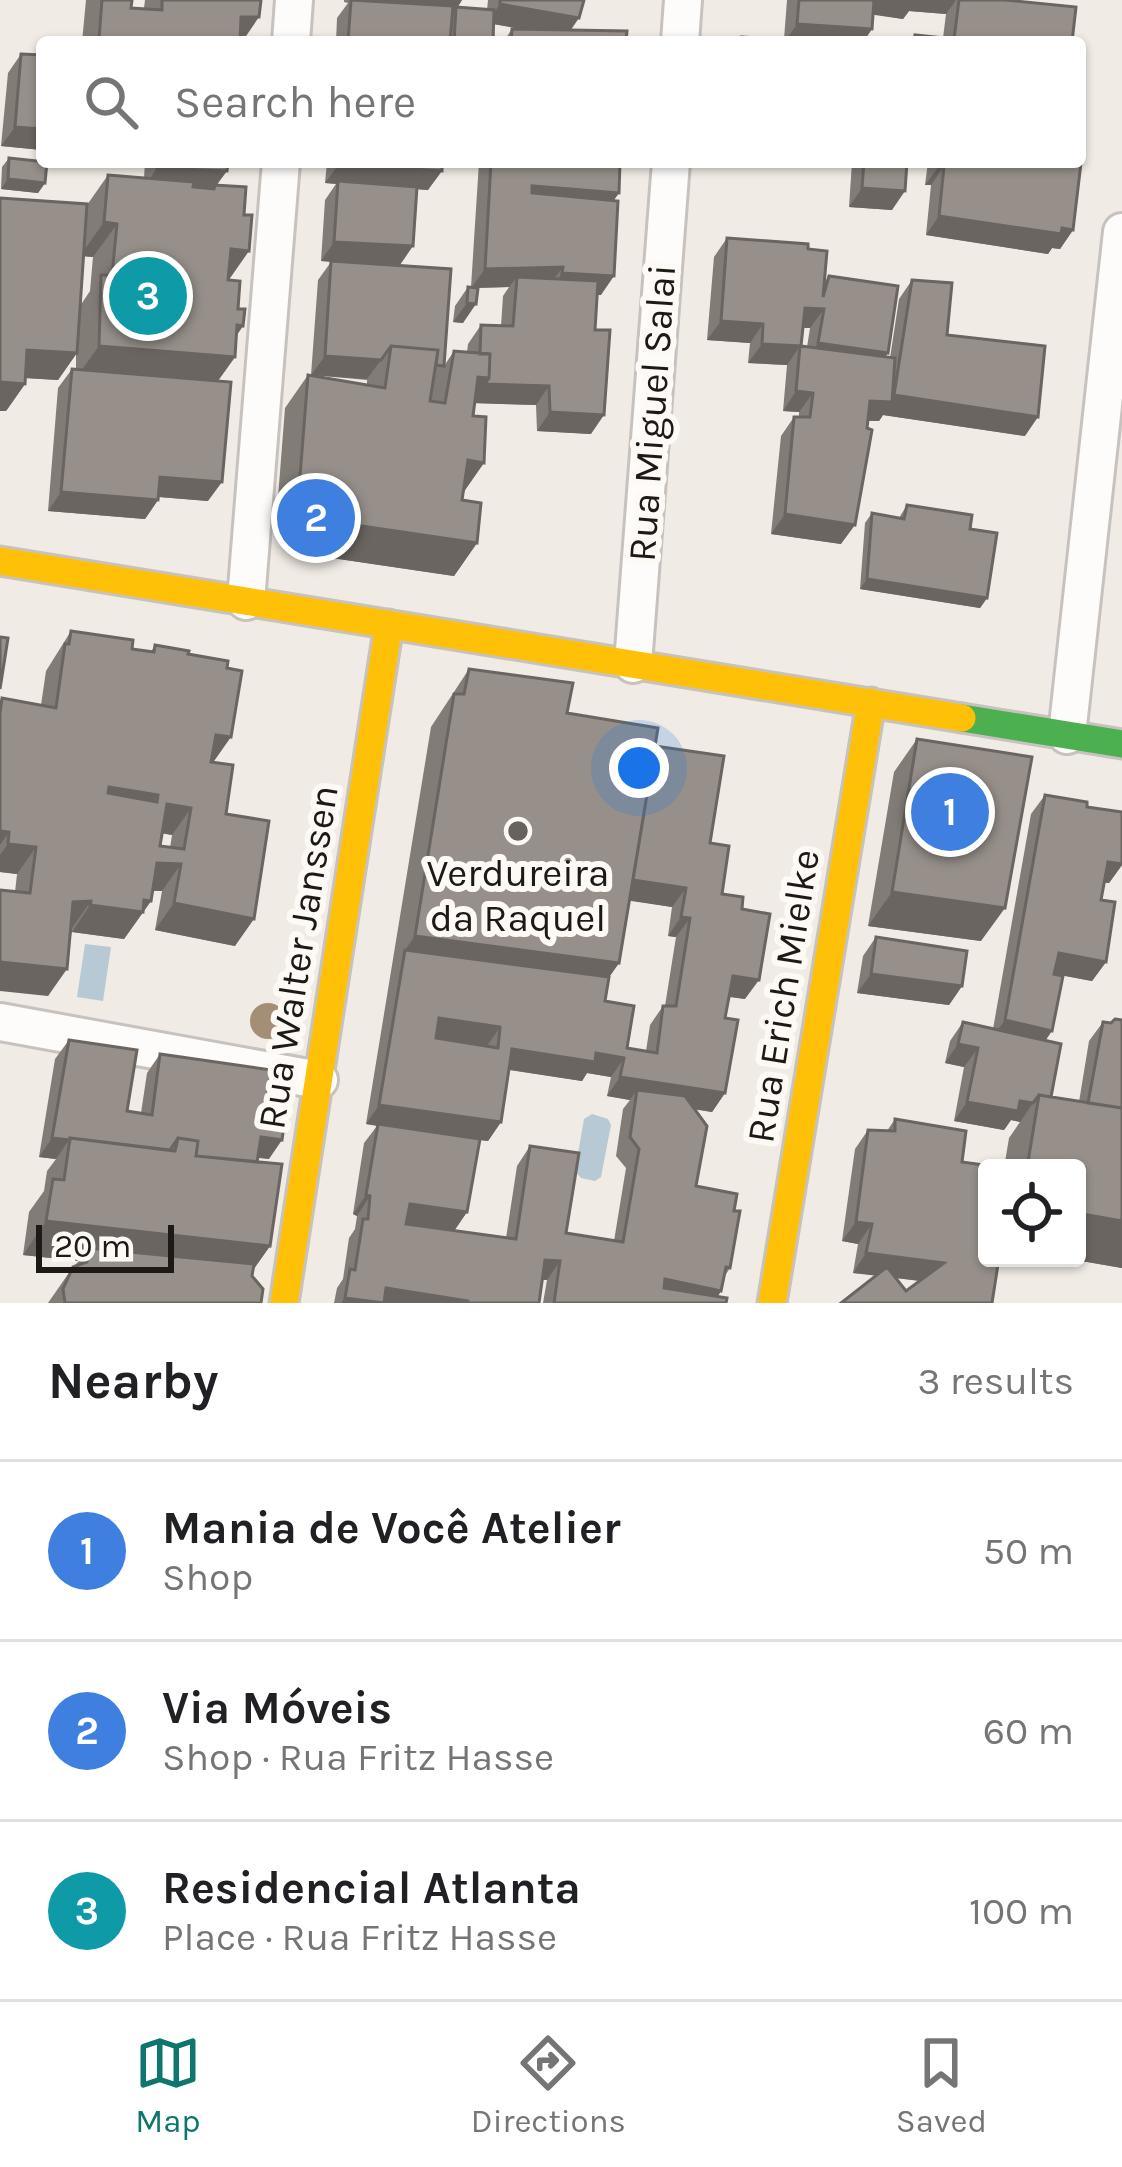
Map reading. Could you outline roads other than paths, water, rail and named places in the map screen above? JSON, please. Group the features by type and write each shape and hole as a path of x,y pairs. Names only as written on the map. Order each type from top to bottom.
{"street":[{"path":"291,36 294,0"},
{"path":"680,36 683,0"},
{"path":"246,601 281,168"},
{"name":"Rua Miguel Salai","path":"633,664 671,168"},
{"path":"1067,735 1122,232"},
{"path":"0,560 1122,744"},
{"name":"Rua Walter Janssen","path":"284,1303 389,624"},
{"name":"Rua Erich Mielke","path":"772,1303 871,702"},
{"path":"0,1022 319,1080"}],"water":[{"path":"85,944 111,947 103,1001 77,997"},
{"path":"592,1114 608,1119 611,1125 601,1177 595,1181 575,1171 584,1119"}],"place":[{"name":"Residencial Atlanta","path":"148,296"},
{"name":"Via Móveis","path":"316,518"},
{"name":"Mania de Você Atelier","path":"950,812"},
{"name":"Verdureira da Raquel","path":"518,831"}]}
